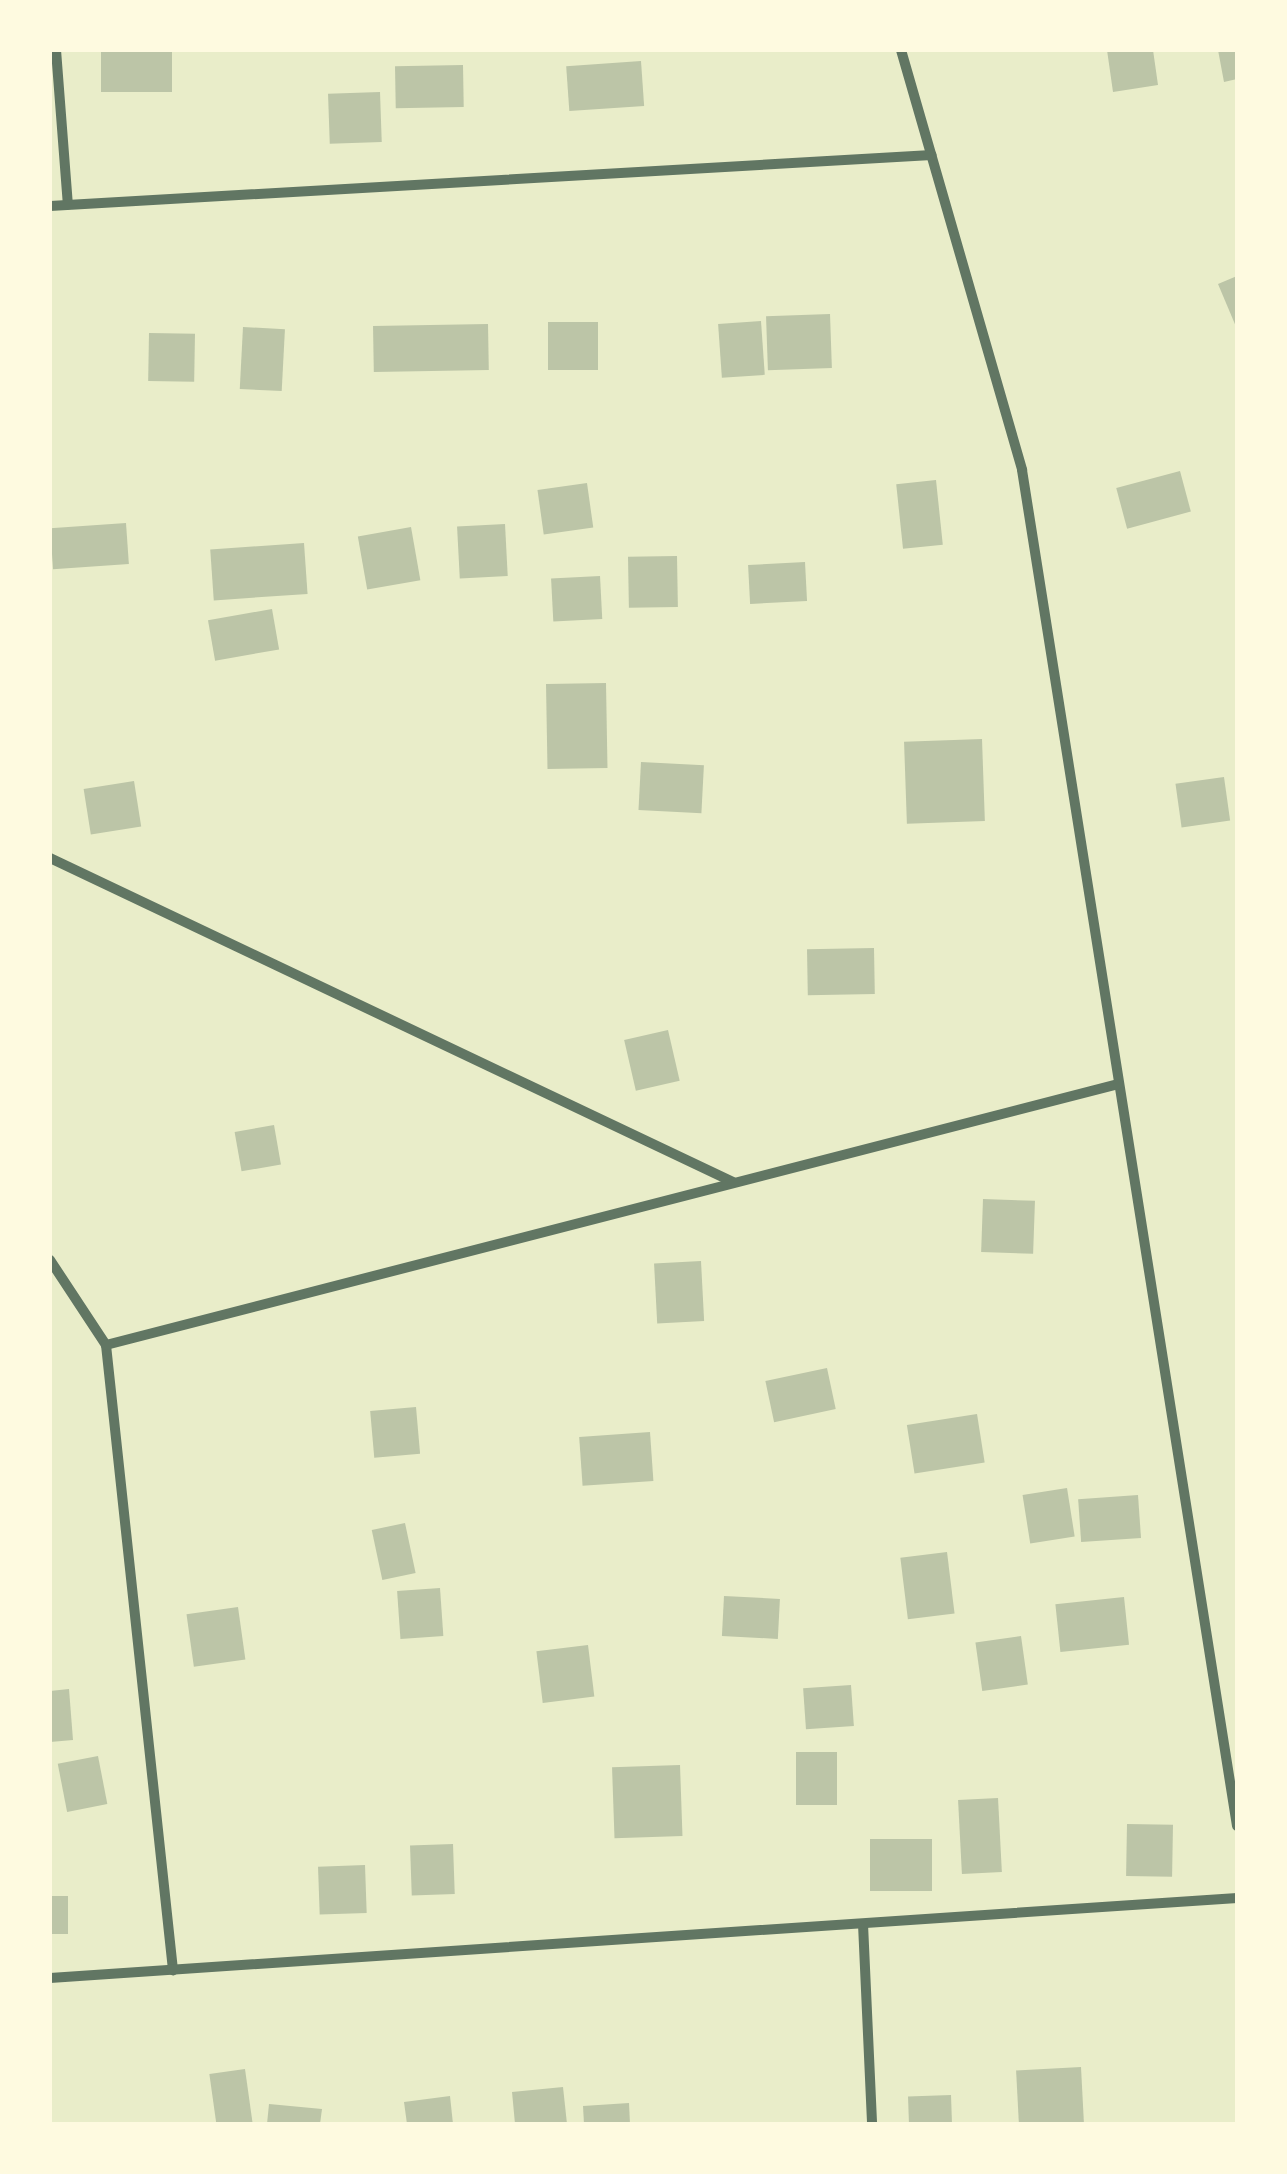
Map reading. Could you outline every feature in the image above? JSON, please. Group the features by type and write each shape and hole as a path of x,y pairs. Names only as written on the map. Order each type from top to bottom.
{"street":[{"path":"56,50 68,205"},
{"path":"902,50 1022,470 1237,1826"},
{"path":"50,206 932,156"},
{"path":"50,858 734,1182"},
{"path":"106,1345 1118,1084"},
{"path":"50,1260 106,1345 173,1970"},
{"path":"50,1978 1237,1898"},
{"path":"863,1924 872,2124"}],"building":[{"path":"101,50 172,50 172,92 101,92"},
{"path":"1107,50 1153,50 1158,85 1113,92"},
{"path":"1218,50 1237,50 1237,79 1224,82"},
{"path":"641,61 644,106 569,111 566,66"},
{"path":"463,65 464,107 396,108 395,66"},
{"path":"380,92 382,142 330,144 328,94"},
{"path":"1237,276 1237,329 1218,284"},
{"path":"830,314 832,368 768,370 766,316"},
{"path":"761,321 765,375 722,378 718,324"},
{"path":"548,322 598,322 598,370 548,370"},
{"path":"488,324 489,370 374,372 373,326"},
{"path":"243,327 285,329 282,391 240,389"},
{"path":"149,333 195,334 194,382 148,381"},
{"path":"1180,471 1191,512 1127,529 1116,488"},
{"path":"936,480 943,545 903,549 896,484"},
{"path":"587,483 593,528 544,535 537,490"},
{"path":"126,523 129,564 53,569 50,528"},
{"path":"505,524 508,576 460,578 457,527"},
{"path":"411,527 420,580 367,590 358,536"},
{"path":"304,543 308,594 214,600 210,550"},
{"path":"677,556 678,607 629,608 628,557"},
{"path":"805,562 807,601 750,604 748,565"},
{"path":"600,576 602,619 553,622 551,579"},
{"path":"272,609 279,649 215,661 208,620"},
{"path":"606,683 607,768 547,769 546,684"},
{"path":"982,739 985,821 907,824 904,742"},
{"path":"641,762 704,765 701,813 638,810"},
{"path":"1224,777 1230,821 1182,827 1175,784"},
{"path":"134,781 141,826 91,834 84,789"},
{"path":"874,948 875,994 808,995 807,949"},
{"path":"668,1030 680,1081 636,1091 624,1040"},
{"path":"274,1125 281,1164 242,1171 235,1132"},
{"path":"983,1199 1035,1201 1033,1254 981,1252"},
{"path":"701,1261 704,1321 657,1323 654,1263"},
{"path":"827,1368 836,1409 774,1422 765,1381"},
{"path":"416,1407 420,1454 374,1458 370,1411"},
{"path":"977,1414 985,1462 915,1474 907,1425"},
{"path":"650,1432 653,1481 583,1486 579,1437"},
{"path":"1067,1488 1075,1536 1030,1543 1023,1495"},
{"path":"1138,1495 1141,1538 1081,1542 1078,1499"},
{"path":"405,1523 416,1573 382,1580 372,1530"},
{"path":"947,1552 955,1614 908,1619 900,1558"},
{"path":"440,1588 443,1636 400,1639 397,1591"},
{"path":"724,1596 780,1599 778,1639 722,1636"},
{"path":"1124,1597 1129,1645 1060,1652 1055,1604"},
{"path":"238,1607 245,1659 194,1667 187,1614"},
{"path":"1021,1636 1028,1685 982,1691 975,1642"},
{"path":"588,1645 594,1697 543,1703 536,1651"},
{"path":"851,1685 854,1726 806,1729 803,1688"},
{"path":"69,1689 73,1740 50,1742 50,1691"},
{"path":"796,1752 837,1752 837,1805 796,1805"},
{"path":"98,1756 107,1804 67,1812 58,1764"},
{"path":"680,1765 682,1836 615,1838 612,1767"},
{"path":"998,1798 1002,1872 962,1874 958,1800"},
{"path":"1127,1824 1173,1825 1172,1877 1126,1876"},
{"path":"870,1839 932,1839 932,1891 870,1891"},
{"path":"453,1844 455,1894 412,1895 410,1846"},
{"path":"365,1865 367,1913 320,1915 318,1867"},
{"path":"50,1896 68,1896 68,1934 50,1934"},
{"path":"1081,2067 1084,2124 1019,2124 1016,2070"},
{"path":"245,2069 253,2124 216,2124 209,2074"},
{"path":"563,2087 567,2124 515,2124 512,2092"},
{"path":"951,2095 952,2124 909,2124 908,2097"},
{"path":"450,2096 453,2124 407,2124 404,2102"},
{"path":"629,2103 630,2124 584,2124 583,2106"},
{"path":"269,2104 322,2109 320,2124 267,2124"}]}
